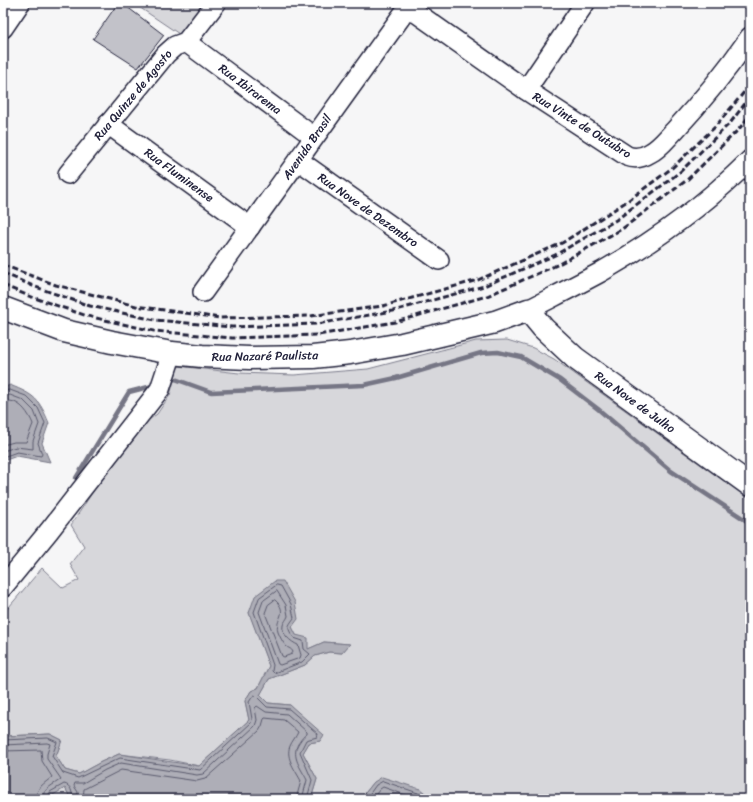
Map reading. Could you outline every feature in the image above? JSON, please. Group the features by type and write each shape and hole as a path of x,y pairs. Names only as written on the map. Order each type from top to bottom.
{"main road":[{"name":"Rua Nazaré Paulista","path":"3,308 64,331 112,342 170,360 202,356 249,358 313,357 350,353 402,344 495,322 528,310"},
{"name":"Rua Nove de Julho","path":"528,310 548,333 575,358 750,485"}],"street":[{"path":"3,28 20,3"},
{"name":"Rua Quinze de Agosto","path":"68,174 166,54 175,46 186,42 216,3"},
{"path":"526,90 585,3"},
{"name":"Rua Vinte de Outubro","path":"409,5 526,90 627,156 634,158 640,158 651,153 660,145 682,122 730,66 750,37"},
{"name":"Avenida Brasil","path":"203,292 409,5"},
{"name":"Rua Ibirarema","path":"186,42 314,137"},
{"name":"Rua Fluminense","path":"108,124 250,227"},
{"name":"Rua Nove de Dezembro","path":"298,160 439,260"},
{"path":"528,310 601,272 644,245 692,211 727,183 750,160"},
{"path":"3,587 54,525 160,389 170,360"}],"shaded area":[{"path":"133,3 213,3 185,38"},
{"path":"507,340 533,348 554,359 750,500 750,799 432,799 420,789 374,782 362,797 352,799 311,799 317,779 303,753 309,743 320,741 290,705 268,703 260,695 269,679 305,665 315,656 329,652 342,653 349,644 324,642 308,649 296,635 292,627 249,612 269,666 258,688 251,691 245,701 249,720 199,766 170,760 119,754 79,774 65,770 56,756 62,740 50,734 3,736 3,614 42,568 63,588 79,580 70,564 84,546 71,525 132,432 157,414 170,395 178,366 239,373 294,375 368,369 476,341"},
{"path":"65,787 69,795 68,799 50,799 52,795"}],"water":[{"path":"10,385 31,395 42,408 49,423 42,443 50,462 17,456 3,461 3,388"},
{"path":"275,581 283,581 295,602 298,619 292,627 296,635 308,638 308,649 324,642 350,644 342,653 329,652 315,656 305,665 269,679 260,695 268,703 290,705 324,735 320,741 309,743 303,753 317,779 311,799 68,799 69,795 65,788 53,795 50,799 3,799 3,736 50,734 62,740 56,756 65,770 79,774 119,754 199,766 249,720 245,701 251,691 258,688 269,666 249,613 255,596"},
{"path":"382,777 420,789 432,799 352,799 362,797 374,782"}],"building":[{"path":"118,3 122,3 164,35 138,68 93,39"}],"waterway":[{"path":"169,381 175,379 211,392 364,385 396,378 481,353 498,352 521,357 560,380 598,409 671,471 750,523"},
{"path":"76,478 129,392 156,385"}],"railway":[{"path":"3,265 56,285 136,306 220,318 310,316 383,306 478,280 562,243 626,202 672,168 716,126 750,85"},
{"path":"3,273 33,286 90,306 155,320 232,327 317,324 393,311 484,286 555,255 616,220 680,172 731,122 750,97"},
{"path":"3,285 29,296 87,316 154,331 232,338 318,335 395,322 487,296 559,264 622,229 687,180 739,129 750,115"}]}
